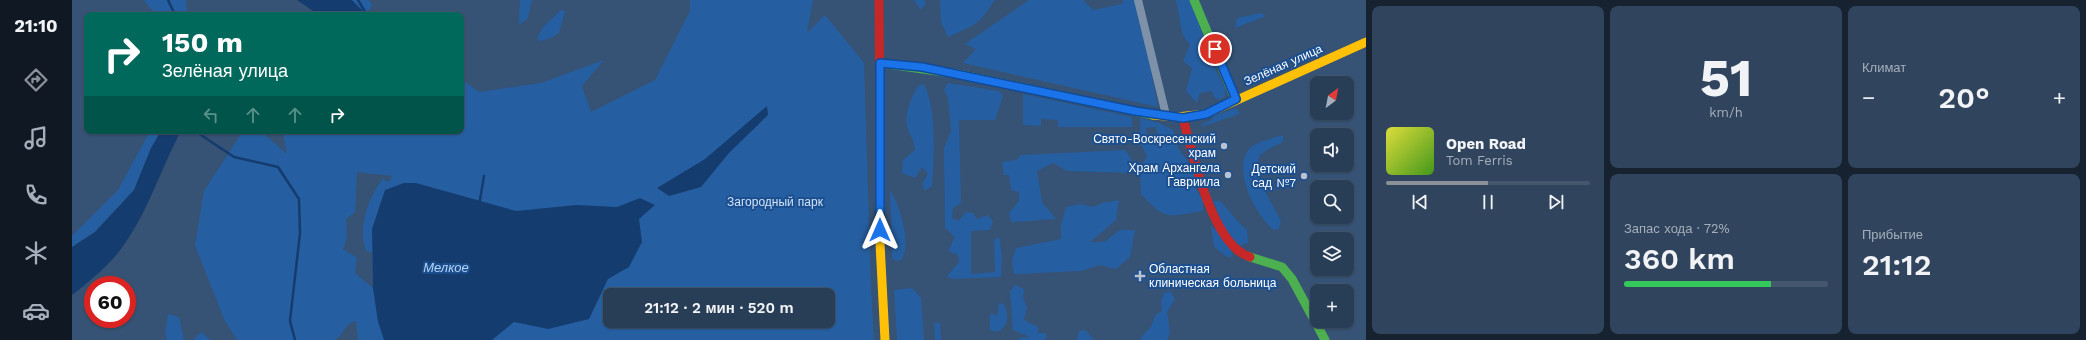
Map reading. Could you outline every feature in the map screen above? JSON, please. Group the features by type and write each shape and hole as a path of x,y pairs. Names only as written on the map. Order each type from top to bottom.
{"street":[{"path":"879,0 880,243 885,340"},
{"path":"1138,0 1166,115"},
{"path":"1194,0 1236,99"},
{"name":"Зелёная улица","path":"880,63 929,68 1135,111 1183,118 1206,114 1236,99 1366,42"},
{"path":"1183,118 1197,171 1214,219 1232,242 1246,256 1282,267 1292,279 1326,340"}],"green space":[{"path":"144,0 186,0 187,12 154,12"},
{"path":"346,0 369,0 372,5 368,12 353,12"},
{"path":"520,0 532,0 528,18 519,25"},
{"name":"Загородный парк","path":"690,0 813,0 807,33 825,15 864,63 874,340 358,340 356,321 349,324 340,336 334,340 237,340 224,319 195,245 204,191 241,134 264,134 287,154 284,134 464,134 464,81 479,92 541,83 604,60 582,86 591,112 655,80 690,11","holes":["357,172 392,176 389,182 383,179 373,194 364,225 364,244 367,252 372,252 373,288 355,273 357,258 343,249 347,238 346,219 355,212"]},
{"path":"914,0 924,0 926,3 921,10"},
{"path":"940,0 995,0 980,20 975,24 948,37 941,22"},
{"path":"1029,0 1083,0 1093,10 1122,4 1123,0 1136,0 1138,19 1147,51 1158,107 963,63 976,49 965,44"},
{"path":"1176,0 1190,0 1216,71 1225,89 1225,96 1220,100 1215,98 1211,91 1200,93 1197,103 1186,91 1192,68 1183,61 1190,45 1183,36"},
{"path":"561,10 565,11 559,33 551,38 540,41 537,38 543,27"},
{"path":"1261,13 1266,16 1235,28 1237,18"},
{"path":"948,83 999,91 1003,96 995,120 959,120 961,203 953,208 952,218 958,221 966,212 973,213 977,219 988,215 993,221 990,230 971,231 971,274 995,272 994,240 999,237 1002,255 1001,277 952,279 947,276 959,262 958,255 948,251 955,237 945,228 944,148 951,131 948,98 944,90"},
{"path":"924,84 931,106 934,134 932,186 925,191 922,184 928,174 922,167 915,178 902,173 903,160 915,150 914,142 906,121 908,110 918,86"},
{"path":"1023,94 1132,117 1132,127 1058,127 1058,120 1041,119 1041,126 1023,125"},
{"path":"1236,108 1240,114 1201,127 1203,123 1210,121 1214,116"},
{"path":"1140,118 1159,123 1173,130 1178,148 1193,169 1196,189 1203,200 1203,211 1169,215 1156,209 1149,203 1141,194 1140,167 1147,157 1141,144","holes":["1156,127 1157,135 1147,136 1146,128"]},
{"path":"148,134 159,134 151,148 134,190 95,232 72,247 72,236 118,190"},
{"path":"1283,135 1283,142 1262,154 1258,160 1257,166 1261,182 1281,221 1278,230 1272,229 1265,222 1252,202 1244,178 1243,166 1245,156 1251,147"},
{"path":"1125,150 1131,158 1131,173 1067,171 1053,163 1037,171 1042,202 1056,219 1011,222 1009,213 1019,201 1019,192 1011,190 1009,175 1004,175 1002,162 1016,160 1021,155"},
{"path":"890,190 901,214 906,245 901,260 896,261 892,258"},
{"path":"1119,200 1116,220 1090,242 1104,242 1120,230 1135,230 1130,257 1116,269 1100,265 1081,271 1014,274 1012,261 1016,248 1061,239 1061,225 1066,207 1080,204 1094,207 1102,203"},
{"path":"1213,201 1220,201 1247,230 1248,243 1239,246 1223,226"},
{"path":"1211,226 1228,243 1232,252 1232,257 1227,257 1214,247"},
{"path":"1015,285 1024,289 1023,298 1027,307 1024,320 1038,327 1038,333 1045,333 1047,336 1045,340 1018,340 1019,338 1030,337 1013,330 1010,291"},
{"path":"912,288 921,298 924,340 897,340 894,290"},
{"path":"1170,291 1175,299 1167,312 1170,333 1167,340 1141,340 1141,337 1151,327 1155,315 1162,311 1161,301 1164,293"},
{"path":"999,303 1004,304 1007,313 1007,320 1004,327 997,332 990,330 990,315 992,313 997,317"},
{"path":"168,314 179,317 184,340 167,340 165,334"},
{"path":"934,323 940,323 941,340 935,340"},
{"path":"1085,330 1094,340 1077,340 1079,331"},
{"path":"201,332 211,340 193,340"}],"water":[{"path":"297,0 352,0 364,12 315,12"},
{"path":"767,106 768,115 729,153 701,187 669,196 657,188 705,159"},
{"path":"159,134 180,134 132,233 112,260 95,276 84,276 84,285 72,295 72,247 95,232 134,190 151,148"},
{"name":"Мелкое","path":"404,183 416,183 516,211 576,205 617,207 640,198 655,205 639,219 642,242 629,267 608,279 589,319 548,329 514,322 492,340 384,340 378,322 373,288 372,229 385,190"}],"waterway":[{"path":"168,0 174,12"},
{"path":"358,0 365,12"},
{"path":"200,134 234,157 278,167 299,199 300,233 290,321 295,340"},
{"path":"480,200 484,176"}],"traffic: fast":[{"path":"1194,0 1235,99"},
{"path":"880,63 958,74 1153,115"},
{"path":"1250,257 1282,267 1292,279 1325,340"}],"traffic: slow":[{"path":"1153,115 1177,117 1206,114 1366,42"},
{"path":"880,146 880,243 885,340"}],"traffic: jam":[{"path":"879,0 880,146"},
{"path":"1183,118 1198,174 1214,217 1225,235 1237,249 1250,257"}],"place":[{"name":"Свято-Воскресенский храм","path":"1224,146"},
{"name":"Храм Архангела Гавриила","path":"1228,175"},
{"name":"Детский сад №7","path":"1304,176"},
{"name":"Областная клиническая больница","path":"1140,276"}],"route":[{"path":"880,230 880,63 922,67 1135,111 1183,118 1206,114 1236,99 1215,49"}]}
